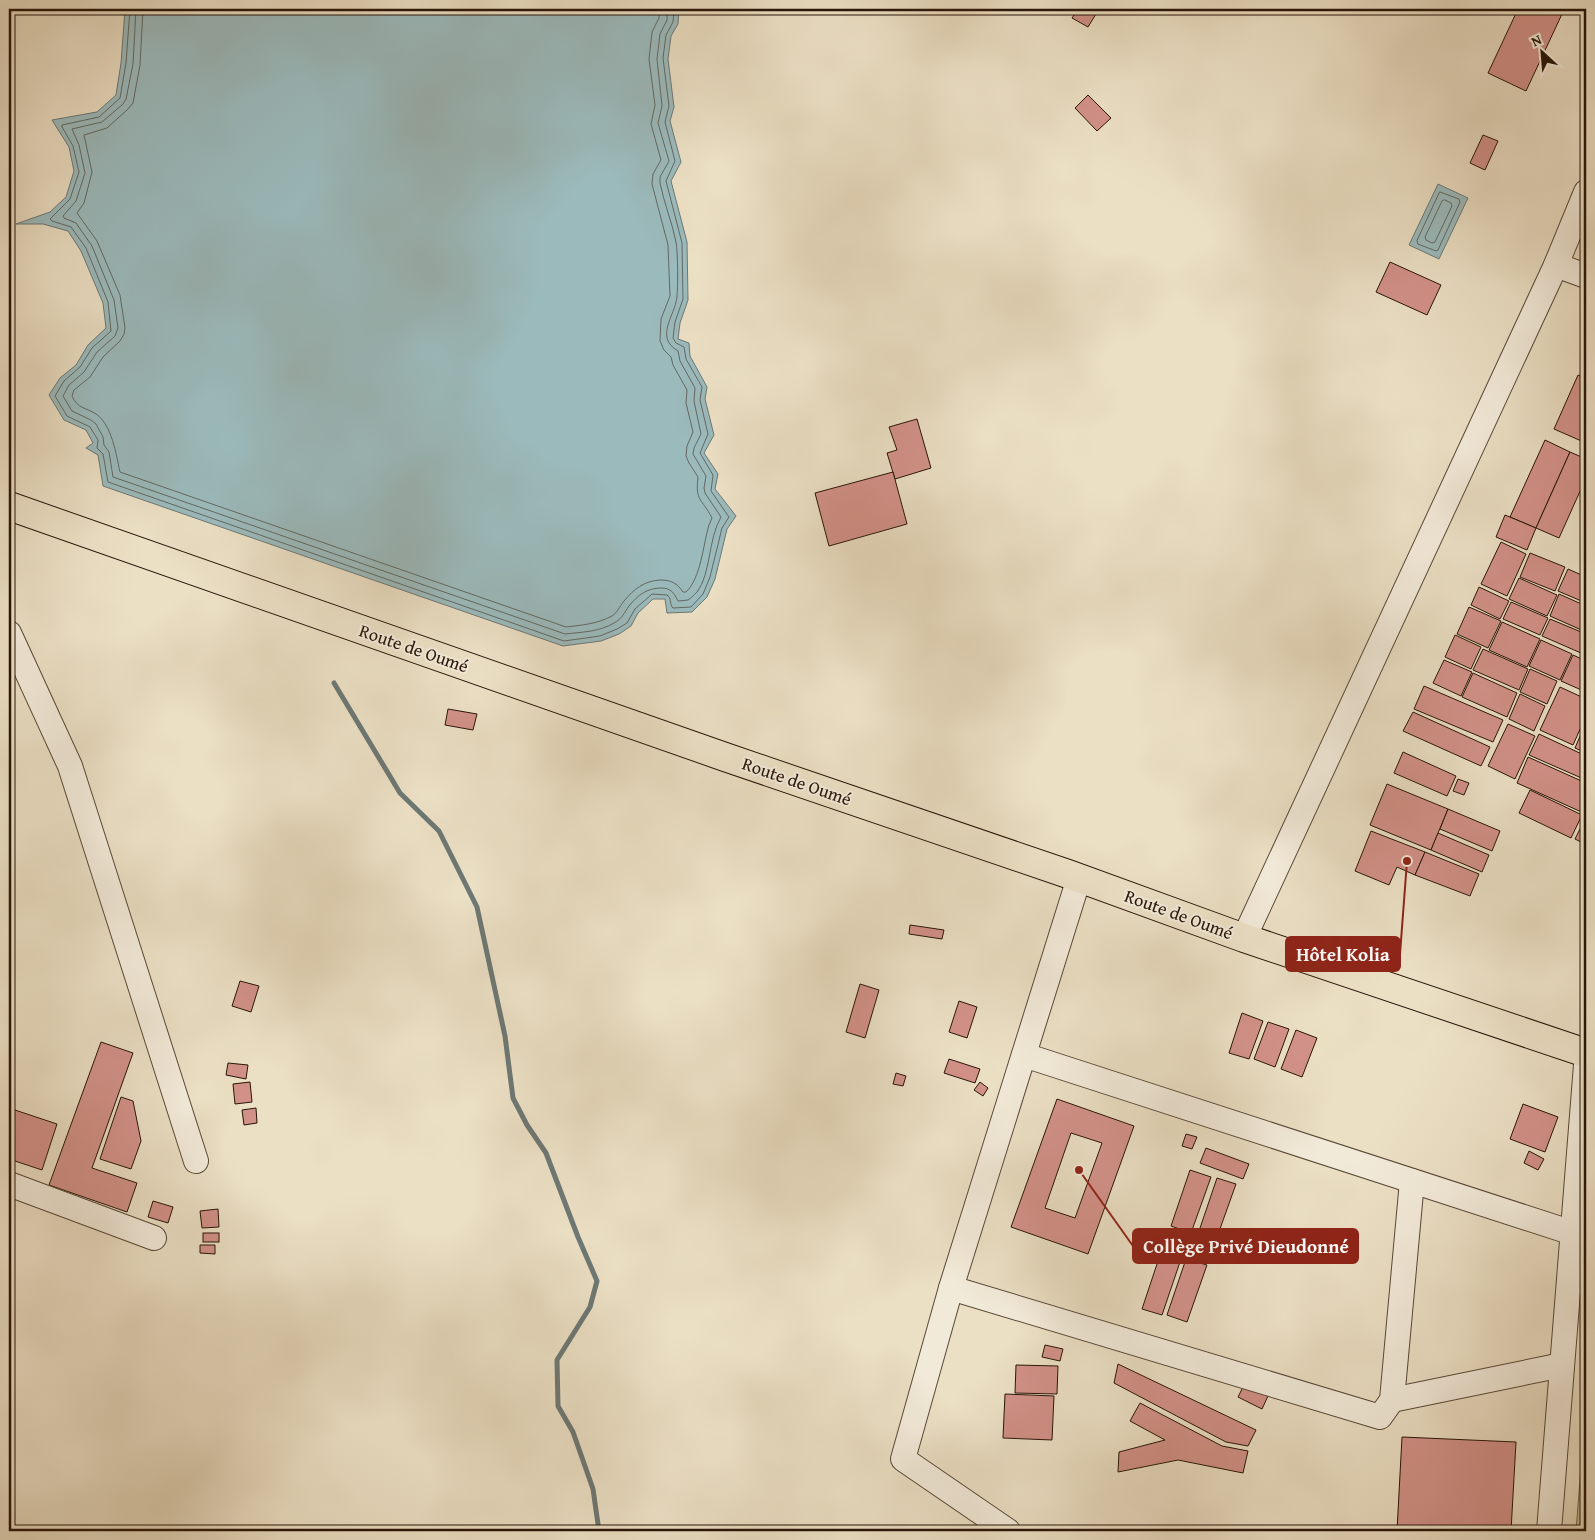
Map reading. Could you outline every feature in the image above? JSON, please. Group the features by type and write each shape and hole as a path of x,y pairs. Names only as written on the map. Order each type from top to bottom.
{"main road":[{"name":"Route de Oumé","path":"9,506 725,757 1079,878 1244,938 1586,1053"}],"street":[{"path":"1244,938 1556,266 1586,192"},
{"path":"1556,266 1586,276"},
{"path":"9,633 70,766 196,1161"},
{"path":"1008,1531 902,1459 951,1288 1079,878"},
{"path":"1024,1055 1572,1233"},
{"path":"1549,1531 1586,1065"},
{"path":"951,1288 1380,1417 1392,1400 1412,1181"},
{"path":"9,1184 154,1238"},
{"path":"1392,1400 1562,1364"}],"green space":[{"path":"1586,1403 1586,1531 1576,1531"}],"water":[{"path":"125,9 679,9 678,24 671,36 668,59 674,107 670,121 681,162 671,181 687,242 688,300 680,323 678,339 689,343 690,356 707,387 705,399 714,435 704,453 718,474 715,489 736,516 727,529 715,579 707,597 692,612 667,613 665,599 653,599 638,613 631,626 619,634 601,641 563,646 103,486 98,455 86,448 93,443 86,430 64,420 49,395 60,378 76,365 88,345 106,328 103,303 81,251 68,231 43,224 16,224 50,212 66,197 74,171 69,147 52,120 97,112 116,95 121,63"},
{"path":"1438,184 1468,198 1439,259 1409,245"}],"building":[{"path":"1078,9 1099,9 1088,27 1072,18"},
{"path":"1518,9 1551,9 1562,14 1526,91 1488,73"},
{"path":"1088,95 1111,118 1097,131 1075,108"},
{"path":"1483,135 1498,141 1485,170 1470,163"},
{"path":"1390,262 1441,285 1427,315 1376,292"},
{"path":"1578,375 1586,379 1586,443 1554,429"},
{"path":"917,419 931,468 895,479 887,453 897,450 889,427"},
{"path":"1545,440 1570,452 1536,528 1510,517"},
{"path":"1570,452 1586,459 1586,478 1559,538 1536,528"},
{"path":"893,472 907,524 829,546 815,493"},
{"path":"1505,515 1536,528 1527,550 1496,537"},
{"path":"1501,542 1526,554 1507,596 1481,584"},
{"path":"1530,553 1565,567 1555,591 1520,577"},
{"path":"1568,569 1586,577 1586,603 1558,591"},
{"path":"1519,578 1557,595 1547,616 1509,599"},
{"path":"1479,587 1509,601 1500,619 1471,605"},
{"path":"1559,594 1586,606 1586,632 1550,616"},
{"path":"1511,602 1548,618 1540,635 1503,619"},
{"path":"1469,607 1501,621 1488,648 1457,634"},
{"path":"1550,619 1586,634 1586,642 1581,653 1542,636"},
{"path":"1502,622 1540,639 1527,667 1489,650"},
{"path":"1455,635 1481,647 1471,669 1445,657"},
{"path":"1541,640 1572,654 1560,680 1529,666"},
{"path":"1483,649 1528,669 1519,690 1473,670"},
{"path":"1573,655 1586,661 1586,692 1561,681"},
{"path":"1444,660 1472,672 1461,696 1433,683"},
{"path":"1530,669 1557,681 1547,704 1520,692"},
{"path":"1473,673 1517,693 1507,717 1462,697"},
{"path":"1424,686 1503,720 1493,742 1414,709"},
{"path":"1560,687 1586,699 1586,716 1573,745 1540,730"},
{"path":"1520,694 1545,706 1534,731 1509,719"},
{"path":"448,709 477,714 473,730 445,725"},
{"path":"1413,712 1490,747 1481,766 1403,731"},
{"path":"1586,722 1586,753 1575,748"},
{"path":"1508,724 1535,736 1515,779 1488,766"},
{"path":"1539,734 1586,756 1586,780 1529,755"},
{"path":"1403,752 1456,776 1447,796 1394,773"},
{"path":"1528,757 1586,783 1586,814 1517,783"},
{"path":"1458,779 1469,783 1464,795 1453,791"},
{"path":"1387,784 1448,809 1431,850 1370,825"},
{"path":"1530,790 1582,815 1571,838 1519,813"},
{"path":"1448,809 1500,831 1492,851 1440,829"},
{"path":"1586,819 1585,844 1575,839"},
{"path":"1371,831 1425,852 1415,875 1397,867 1389,885 1355,871"},
{"path":"1438,833 1489,855 1482,872 1431,850"},
{"path":"1425,852 1479,874 1470,896 1415,875"},
{"path":"910,925 944,930 942,939 909,934"},
{"path":"240,981 259,986 251,1012 232,1006"},
{"path":"860,984 879,990 865,1038 846,1032"},
{"path":"959,1001 977,1007 967,1038 949,1032"},
{"path":"1242,1013 1263,1021 1249,1059 1229,1053"},
{"path":"1268,1022 1289,1029 1275,1067 1254,1059"},
{"path":"1296,1030 1317,1038 1302,1077 1281,1069"},
{"path":"101,1042 133,1053 92,1168 137,1183 127,1212 49,1185"},
{"path":"949,1059 980,1069 975,1083 944,1073"},
{"path":"228,1063 248,1065 246,1079 226,1075"},
{"path":"896,1073 906,1076 903,1086 893,1084"},
{"path":"250,1082 252,1102 235,1104 233,1084"},
{"path":"980,1082 988,1088 983,1096 974,1090"},
{"path":"121,1097 133,1101 141,1141 131,1169 100,1159"},
{"path":"1057,1099 1134,1126 1088,1254 1011,1227","holes":["1071,1133 1102,1143 1075,1218 1045,1208"]},
{"path":"1523,1104 1558,1117 1545,1152 1510,1139"},
{"path":"9,1108 57,1124 42,1170 9,1159"},
{"path":"256,1108 257,1123 244,1125 242,1110"},
{"path":"1186,1134 1197,1137 1192,1149 1182,1146"},
{"path":"1206,1148 1249,1164 1243,1179 1200,1163"},
{"path":"1529,1151 1544,1159 1538,1170 1524,1163"},
{"path":"1190,1170 1211,1177 1191,1233 1171,1226"},
{"path":"1217,1178 1236,1184 1216,1240 1198,1234"},
{"path":"153,1201 173,1207 168,1223 148,1217"},
{"path":"218,1209 219,1227 202,1228 200,1211"},
{"path":"203,1233 219,1233 219,1242 203,1242"},
{"path":"200,1245 215,1245 215,1254 200,1253"},
{"path":"1161,1252 1181,1259 1162,1315 1142,1309"},
{"path":"1186,1259 1207,1265 1187,1322 1167,1315"},
{"path":"1045,1345 1063,1349 1060,1361 1042,1357"},
{"path":"1118,1364 1256,1430 1248,1446 1226,1442 1114,1383"},
{"path":"1016,1365 1058,1366 1057,1394 1015,1393"},
{"path":"1244,1385 1268,1396 1262,1409 1238,1397"},
{"path":"1005,1394 1054,1396 1052,1440 1003,1438"},
{"path":"1140,1403 1222,1446 1248,1451 1243,1473 1178,1460 1118,1472 1119,1452 1165,1440 1130,1421"},
{"path":"1402,1437 1516,1442 1511,1531 1397,1531"}],"waterway":[{"path":"334,683 400,793 439,831 477,907 505,1036 513,1098 527,1125 546,1153 597,1281 590,1307 557,1360 558,1406 573,1432 593,1489 599,1531"}],"place":[{"name":"Hôtel Kolia","path":"1407,861"},
{"name":"Collège Privé Dieudonné","path":"1079,1170"}]}
